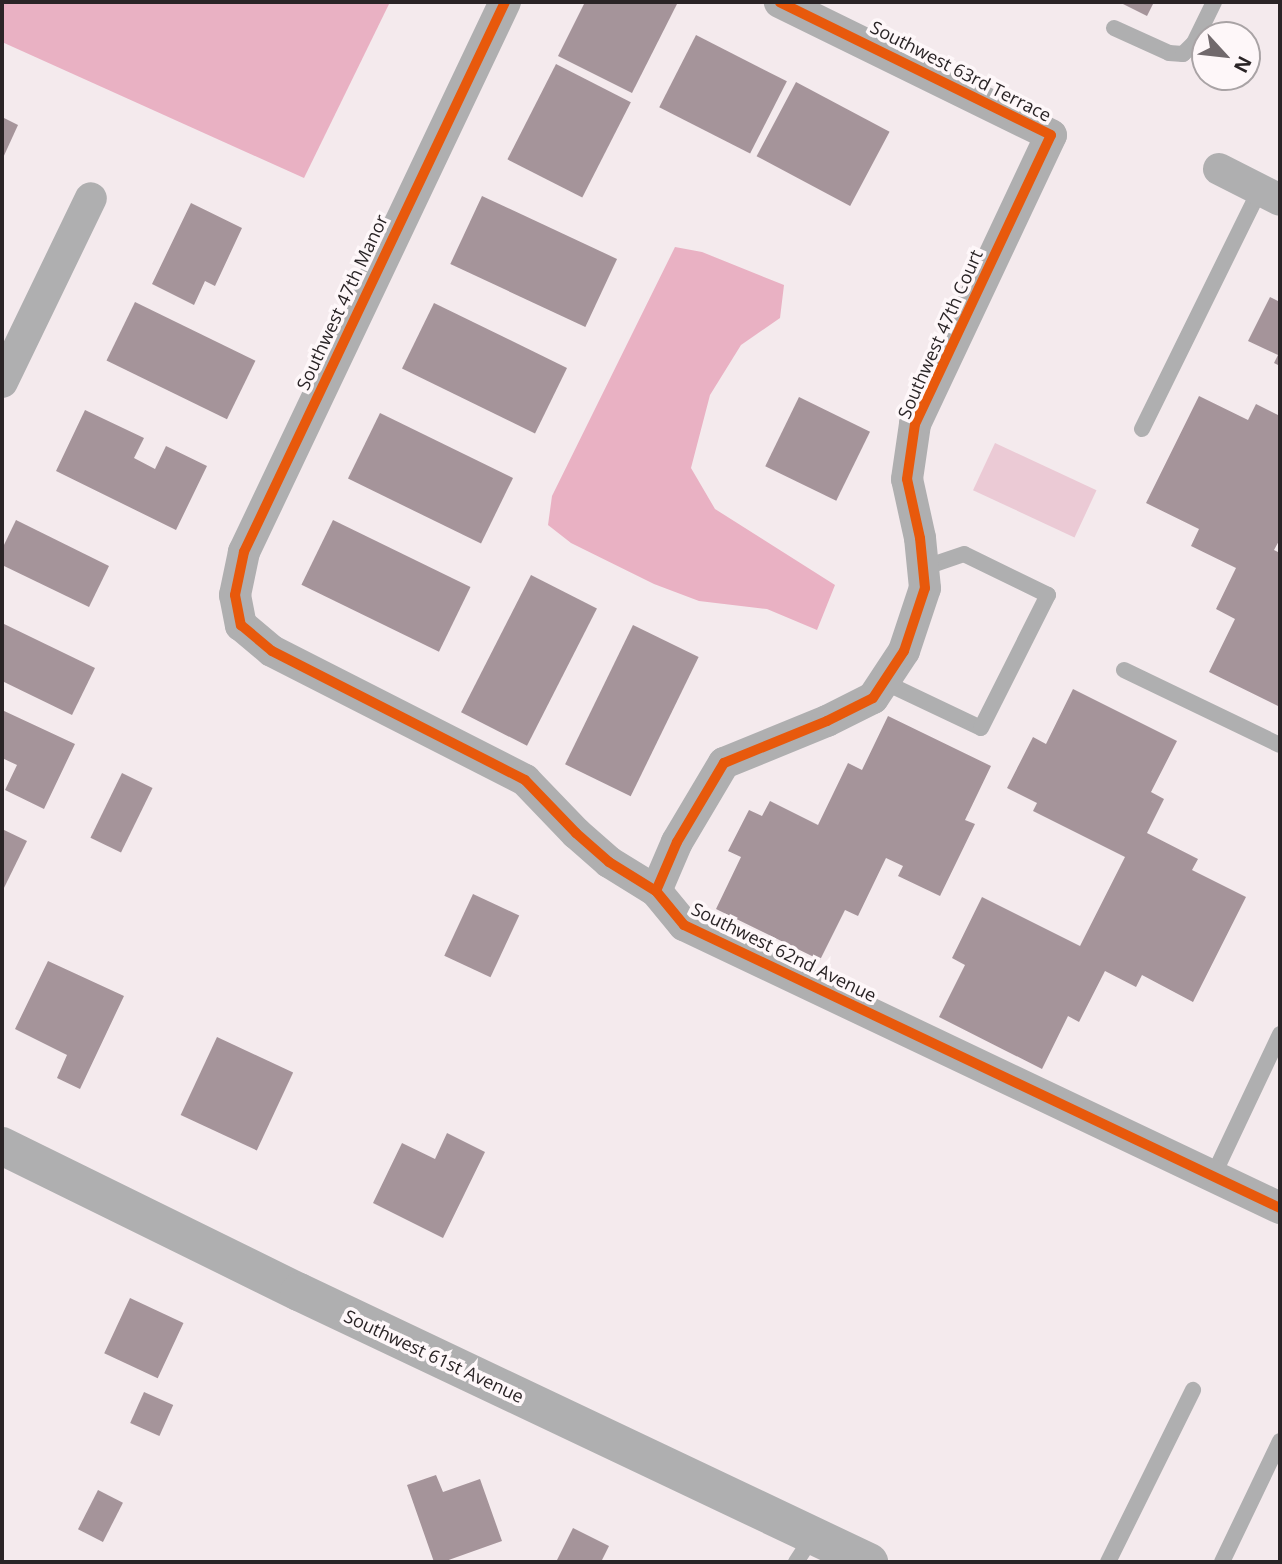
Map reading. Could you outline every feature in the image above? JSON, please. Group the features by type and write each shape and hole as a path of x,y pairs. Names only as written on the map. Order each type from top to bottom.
{"street":[{"name":"Southwest 47th Manor","path":"241,625 235,595 244,552 505,2"},
{"name":"Southwest 63rd Terrace","path":"780,2 1051,135"},
{"name":"Southwest 47th Court","path":"656,891 677,842 724,763 827,721 873,698 904,651 925,588 907,479 915,424 1051,135"},
{"path":"1219,169 1270,194"},
{"path":"2,382 91,198"},
{"name":"Southwest 62nd Avenue","path":"241,625 272,652 525,780 576,834 609,862 656,891 684,925 1280,1208"},
{"name":"Southwest 61st Avenue","path":"2,1146 299,1292 805,1549 869,1562"}],"lane":[{"path":"1114,28 1169,53 1183,54 1194,43 1214,2"},
{"path":"1142,429 1270,194"},
{"path":"884,682 981,728 1048,595 964,554 923,568"},
{"path":"1124,670 1280,746"},
{"path":"1213,1177 1280,1034"},
{"path":"1108,1562 1192,1390"},
{"path":"1222,1562 1280,1441"}],"shaded area":[{"path":"2,2 390,2 304,178 2,42"},
{"path":"675,247 702,252 784,285 780,318 741,345 710,395 691,468 715,509 835,585 817,630 767,609 699,601 654,584 571,543 548,525 552,496"},
{"path":"995,443 1097,490 1075,537 973,490"}],"building":[{"path":"585,2 678,2 632,93 558,56"},
{"path":"1119,2 1154,2 1147,16"},
{"path":"696,35 787,81 750,153 659,107"},
{"path":"556,64 631,102 582,197 507,159"},
{"path":"796,82 890,132 850,206 757,156"},
{"path":"2,117 18,125 2,160"},
{"path":"482,196 617,259 585,327 450,264"},
{"path":"191,203 242,228 215,286 205,281 194,305 152,284"},
{"path":"1270,297 1280,302 1280,366 1274,363 1278,355 1248,341"},
{"path":"135,302 255,361 227,419 107,360"},
{"path":"434,303 567,368 535,433 402,369"},
{"path":"1199,396 1248,420 1256,404 1280,416 1280,539 1274,550 1280,553 1280,707 1209,672 1235,619 1216,609 1236,568 1191,546 1199,529 1146,503"},
{"path":"799,397 870,432 836,501 765,466"},
{"path":"85,410 144,438 134,458 155,469 166,446 207,466 176,530 56,471"},
{"path":"380,413 513,478 481,543 348,479"},
{"path":"16,520 109,566 89,607 2,565 2,549"},
{"path":"333,520 471,587 439,652 301,585"},
{"path":"531,575 597,609 527,746 461,712"},
{"path":"2,623 95,668 72,715 2,681"},
{"path":"633,625 699,657 631,796 565,764"},
{"path":"1073,689 1177,741 1151,792 1164,799 1147,833 1198,859 1192,870 1246,897 1193,1002 1142,975 1136,987 1105,971 1079,1022 1068,1016 1042,1069 939,1017 965,965 952,958 982,897 1080,946 1125,857 1033,811 1037,803 1007,788 1033,737 1046,744"},
{"path":"2,710 75,744 44,809 5,790 17,765 2,758"},
{"path":"888,716 991,766 965,820 975,824 940,896 898,876 903,866 886,858 858,916 845,910 820,960 716,909 741,857 728,851 749,810 762,816 770,801 818,825 848,763 862,770"},
{"path":"122,773 153,788 121,853 90,838"},
{"path":"2,829 27,841 2,892"},
{"path":"473,894 519,916 490,977 444,956"},
{"path":"48,961 124,996 80,1089 57,1078 67,1055 15,1029"},
{"path":"217,1037 293,1072 257,1150 181,1115"},
{"path":"447,1133 485,1152 443,1238 373,1203 402,1143 435,1159"},
{"path":"130,1298 183,1323 158,1378 104,1353"},
{"path":"144,1392 173,1405 159,1436 130,1423"},
{"path":"436,1475 443,1492 480,1479 502,1541 443,1562 434,1562 407,1485"},
{"path":"98,1490 123,1503 103,1542 78,1529"},
{"path":"573,1528 609,1546 601,1562 556,1562"}],"cycle path":[{"path":"505,2 244,552 235,595 241,625 272,651 525,780 576,833 609,862 656,891 684,925 1280,1208"},
{"path":"656,891 677,842 724,763 827,721 873,698 904,651 925,588 920,538 907,479 915,424 1051,135 780,2"}]}
